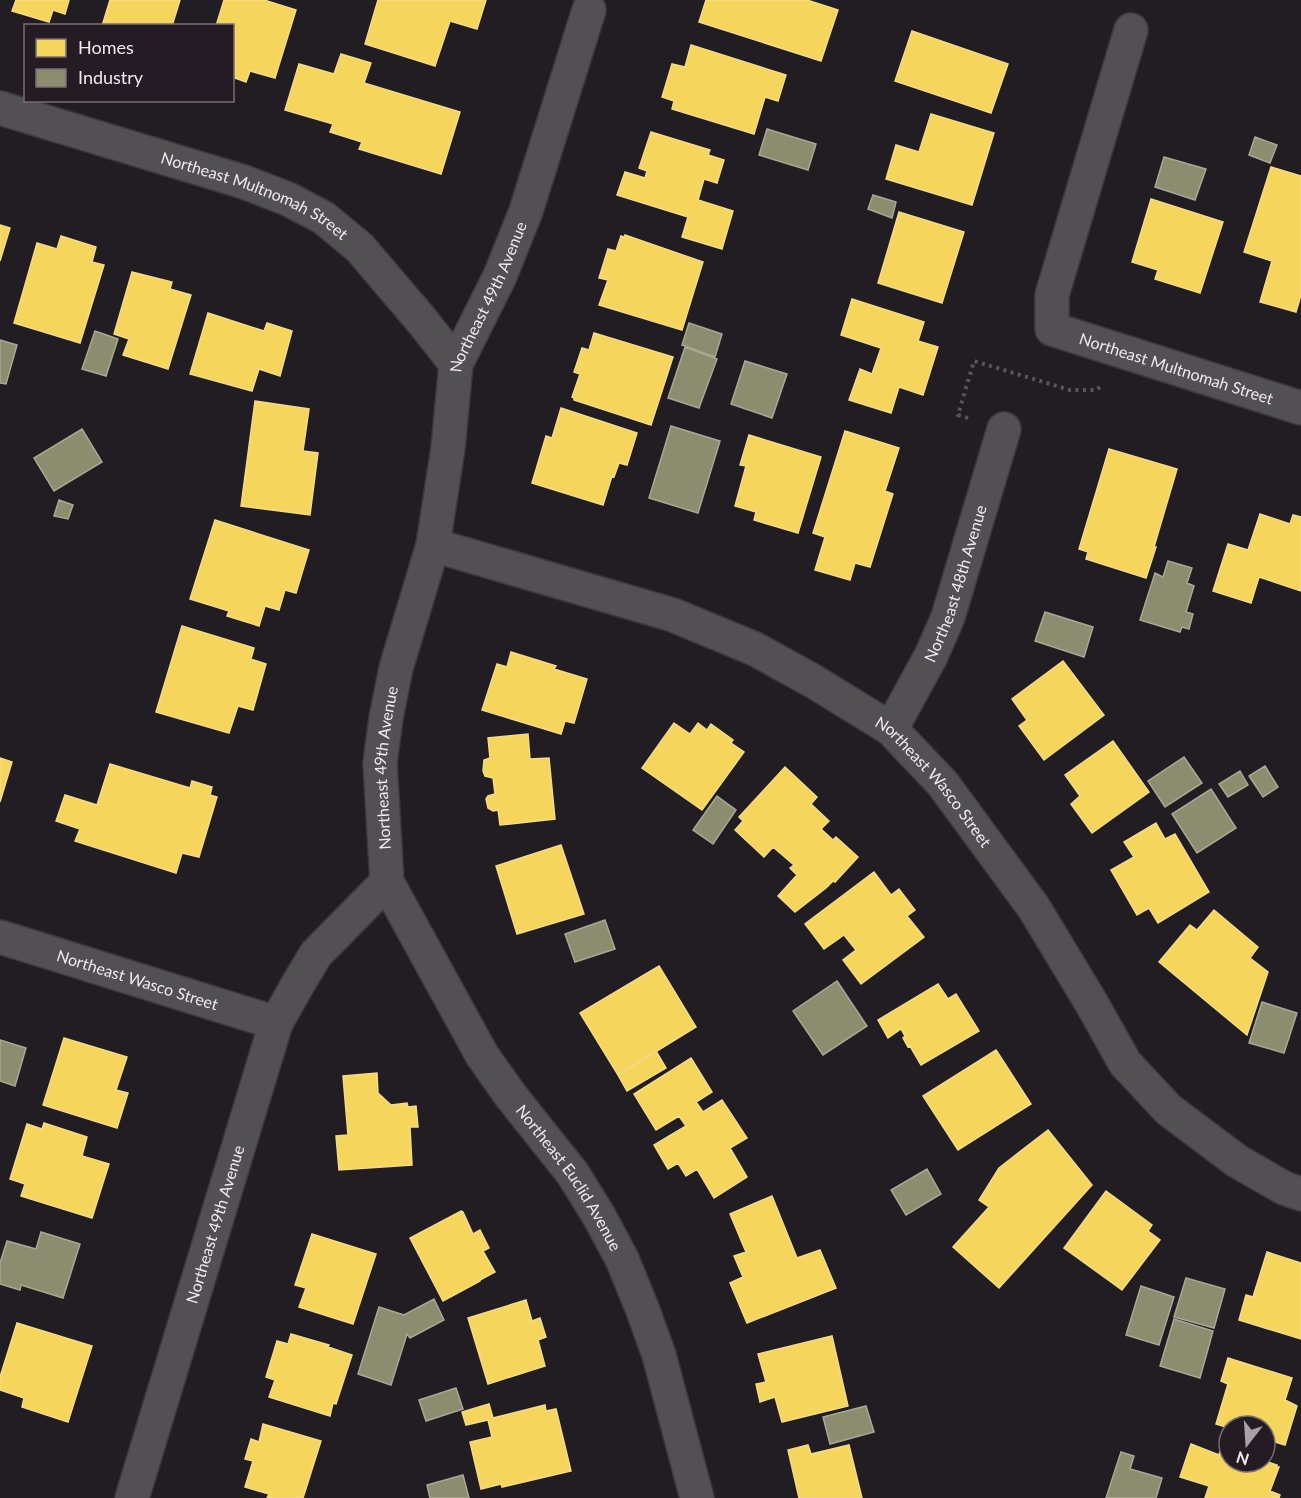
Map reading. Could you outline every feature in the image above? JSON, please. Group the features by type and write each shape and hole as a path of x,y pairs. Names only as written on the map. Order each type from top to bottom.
{"street":[{"name":"Northeast 49th Avenue","path":"132,1498 276,1023 316,954 387,882 380,763 396,668 433,545 448,448 456,364 500,276 526,211 589,10"},
{"name":"Northeast Multnomah Street","path":"1131,30 1052,295 1052,329 1301,408"},
{"name":"Northeast Multnomah Street","path":"0,108 243,182 288,199 324,218 360,248 456,364"},
{"name":"Northeast 48th Avenue","path":"891,729 932,656 948,616 1004,429"},
{"name":"Northeast Wasco Street","path":"433,545 673,615 755,649 813,681 891,729 943,784 1034,908 1125,1063 1169,1110 1236,1161 1284,1188 1301,1194"},
{"name":"Northeast Euclid Avenue","path":"387,882 482,1055 511,1096 573,1174 622,1259 658,1355 697,1498"},
{"name":"Northeast Wasco Street","path":"0,937 276,1023"}],"path":[{"path":"1004,429 958,415 974,362 1070,390 1096,390 1133,355"}],"building: Homes":[{"path":"16,0 69,0 65,14 53,10 49,22 12,11"},
{"path":"110,0 180,0 173,24 103,24"},
{"path":"224,0 264,0 296,10 275,78 250,71 246,82 234,78 234,24 217,24"},
{"path":"378,0 486,0 477,29 450,21 435,66 365,44"},
{"path":"706,0 807,0 838,10 821,61 699,22"},
{"path":"912,31 1008,64 991,113 895,81"},
{"path":"691,45 786,75 778,101 765,97 754,134 672,109 674,101 662,97 672,64 685,67"},
{"path":"341,54 371,63 364,83 460,112 441,174 359,149 362,142 330,132 333,124 285,110 299,64 334,74"},
{"path":"931,114 994,133 972,205 886,179 896,145 919,152"},
{"path":"651,132 710,150 708,155 724,160 717,183 704,179 698,200 733,211 722,249 682,237 688,217 617,195 625,172 645,178 647,171 639,168"},
{"path":"1271,167 1301,176 1301,295 1296,312 1260,302 1272,261 1244,252"},
{"path":"1151,199 1223,222 1200,293 1155,279 1158,270 1132,262"},
{"path":"899,212 964,232 942,303 878,283"},
{"path":"0,225 10,228 0,261"},
{"path":"625,235 703,262 682,330 599,305 608,280 599,278 608,249 616,251 621,236"},
{"path":"61,236 96,247 92,262 104,265 80,343 14,323 37,243 57,249"},
{"path":"132,272 172,282 170,289 191,295 168,369 123,355 129,339 114,334"},
{"path":"852,299 924,322 918,341 938,347 923,395 899,387 891,413 849,400 860,369 872,374 881,348 841,335"},
{"path":"208,313 264,331 267,323 292,331 280,376 259,369 252,391 190,374"},
{"path":"594,333 673,357 651,425 574,400 572,397 580,374 574,372 582,348 589,350"},
{"path":"255,401 309,409 303,451 318,453 310,515 241,506"},
{"path":"561,408 637,433 627,465 619,463 614,477 612,476 603,505 532,483 546,436 552,438"},
{"path":"845,431 899,448 885,491 893,494 870,567 855,563 850,580 815,570 825,537 813,533"},
{"path":"749,435 821,457 798,533 754,520 756,512 735,506 746,466 740,465"},
{"path":"1109,449 1177,469 1146,578 1086,559 1088,552 1079,549"},
{"path":"1260,514 1290,524 1293,515 1301,517 1301,591 1259,577 1251,603 1213,591 1228,544 1248,550"},
{"path":"215,520 309,550 296,593 285,590 279,610 265,606 259,626 227,616 229,611 190,599"},
{"path":"182,626 254,648 251,659 266,664 253,710 238,706 229,733 156,712"},
{"path":"511,652 556,666 554,669 587,679 574,723 565,721 561,734 482,710 497,664 507,667"},
{"path":"1063,661 1104,715 1044,760 1019,726 1027,720 1012,699"},
{"path":"674,723 690,734 698,723 707,730 711,724 733,740 731,743 744,752 702,810 642,768"},
{"path":"528,734 530,759 549,758 555,819 500,825 498,810 493,811 488,808 486,799 495,794 493,778 485,776 483,771 484,760 490,758 488,738"},
{"path":"1113,741 1149,792 1092,833 1071,804 1080,796 1065,775"},
{"path":"0,758 12,762 0,802"},
{"path":"110,764 190,788 192,781 212,787 210,795 217,797 199,857 182,853 176,873 75,841 80,829 56,821 65,795 97,805"},
{"path":"785,767 817,797 811,804 829,821 821,829 833,840 836,837 858,857 835,882 833,881 795,912 778,896 797,875 790,868 794,865 773,847 764,857 735,830 743,821 739,817"},
{"path":"1156,823 1165,839 1175,834 1209,892 1158,923 1149,908 1137,915 1111,870 1134,857 1124,842"},
{"path":"561,845 584,914 517,934 496,866"},
{"path":"874,872 891,895 899,889 915,910 907,916 924,937 861,984 843,960 856,950 844,935 824,949 805,924"},
{"path":"1214,910 1258,947 1250,958 1268,972 1247,1035 1159,962 1190,925 1197,930"},
{"path":"659,966 696,1027 618,1075 580,1013"},
{"path":"938,984 948,999 956,994 979,1031 921,1065 903,1038 905,1036 901,1029 888,1038 878,1020"},
{"path":"64,1038 127,1057 116,1090 128,1093 117,1128 43,1105"},
{"path":"996,1050 1031,1104 958,1150 923,1096"},
{"path":"656,1051 666,1068 627,1091 618,1075"},
{"path":"691,1058 712,1092 696,1102 703,1112 722,1100 747,1138 730,1148 747,1177 714,1198 697,1169 686,1176 678,1163 668,1169 654,1145 686,1126 679,1116 656,1130 634,1094"},
{"path":"377,1073 378,1093 391,1105 407,1103 408,1107 416,1106 418,1127 410,1127 412,1165 339,1170 336,1136 348,1135 343,1076"},
{"path":"44,1123 87,1137 82,1156 109,1164 92,1218 21,1196 25,1184 10,1179 27,1124 42,1129"},
{"path":"1048,1130 1092,1185 999,1288 953,1247 989,1207 979,1200 999,1168"},
{"path":"1106,1191 1152,1225 1148,1231 1160,1240 1122,1290 1064,1248"},
{"path":"772,1196 797,1258 820,1250 836,1288 747,1323 730,1283 743,1277 734,1256 746,1252 730,1214"},
{"path":"461,1211 473,1234 480,1230 489,1248 483,1251 495,1272 443,1301 410,1238"},
{"path":"312,1234 376,1254 353,1324 299,1307 306,1288 295,1285"},
{"path":"1267,1252 1301,1263 1301,1339 1239,1320 1246,1295 1253,1297"},
{"path":"526,1300 532,1321 540,1318 546,1337 538,1340 545,1366 488,1384 468,1318"},
{"path":"17,1323 92,1346 68,1422 22,1407 24,1398 0,1390 0,1377"},
{"path":"291,1334 329,1345 328,1347 352,1355 330,1416 269,1397 275,1380 266,1377 277,1341 288,1344"},
{"path":"832,1336 848,1406 782,1422 775,1397 760,1402 756,1384 766,1382 758,1354"},
{"path":"1228,1358 1292,1378 1285,1400 1297,1406 1285,1445 1277,1443 1277,1414 1219,1414 1228,1384 1221,1381"},
{"path":"489,1404 493,1418 545,1405 546,1411 556,1409 571,1471 502,1487 501,1484 481,1489 470,1442 492,1437 488,1420 466,1425 462,1412"},
{"path":"263,1424 321,1441 303,1498 267,1498 269,1494 245,1487 253,1461 245,1459 251,1439 259,1442"},
{"path":"1191,1444 1217,1454 1217,1474 1276,1474 1270,1491 1280,1495 1279,1498 1205,1498 1209,1486 1180,1477"},
{"path":"808,1445 811,1454 849,1445 862,1498 799,1498 788,1450"}],"building: Industry":[{"path":"767,129 816,144 808,170 759,155"},
{"path":"1255,137 1277,145 1270,163 1249,155"},
{"path":"1164,157 1206,169 1195,200 1155,187"},
{"path":"873,195 896,202 892,218 868,209"},
{"path":"689,323 722,334 715,357 682,345"},
{"path":"95,331 118,339 106,376 82,369"},
{"path":"0,340 17,345 6,384 0,383"},
{"path":"685,347 717,359 699,408 668,398"},
{"path":"745,361 787,374 772,418 731,404"},
{"path":"671,426 720,441 698,513 649,498"},
{"path":"82,429 102,462 54,491 34,458"},
{"path":"59,500 73,505 68,519 54,516"},
{"path":"1168,561 1192,568 1187,583 1194,586 1186,612 1193,614 1189,629 1182,627 1180,632 1140,620 1155,573 1163,577"},
{"path":"1045,612 1093,627 1084,657 1035,641"},
{"path":"1184,757 1202,783 1165,807 1148,781"},
{"path":"1265,766 1278,787 1263,797 1249,776"},
{"path":"1240,771 1248,785 1228,797 1219,784"},
{"path":"1211,789 1236,828 1197,853 1172,814"},
{"path":"717,796 736,810 713,844 693,830"},
{"path":"605,920 615,949 575,962 565,934"},
{"path":"837,981 867,1026 823,1055 793,1011"},
{"path":"1262,1002 1297,1013 1284,1053 1249,1043"},
{"path":"0,1040 26,1048 15,1086 0,1081"},
{"path":"927,1169 941,1194 906,1215 891,1190"},
{"path":"41,1232 80,1244 63,1298 21,1285 20,1290 0,1284 0,1263 7,1241 36,1249"},
{"path":"1186,1278 1225,1289 1214,1328 1174,1317"},
{"path":"1141,1286 1174,1297 1159,1345 1126,1335"},
{"path":"434,1299 444,1320 410,1338 407,1334 391,1385 358,1374 379,1307 404,1315"},
{"path":"1174,1319 1213,1331 1200,1378 1160,1366"},
{"path":"456,1388 463,1409 426,1421 419,1400"},
{"path":"866,1406 874,1432 830,1444 823,1417"},
{"path":"1121,1452 1134,1456 1130,1469 1162,1478 1156,1498 1106,1498"},
{"path":"463,1475 469,1498 430,1498 427,1485"}]}
